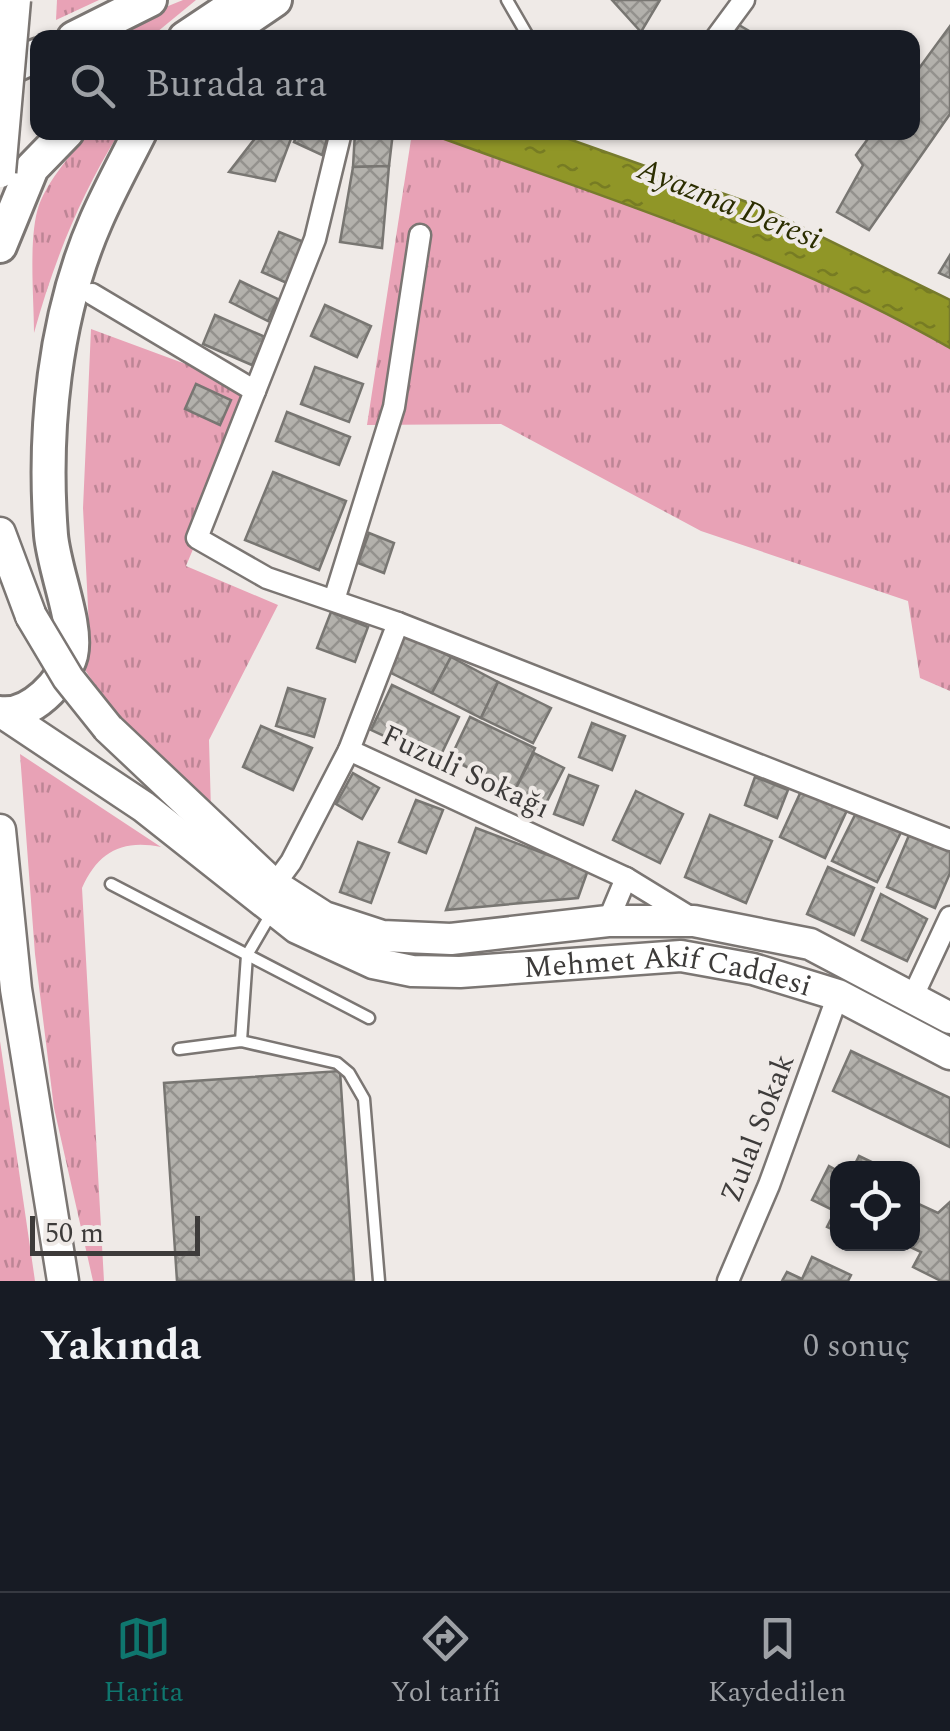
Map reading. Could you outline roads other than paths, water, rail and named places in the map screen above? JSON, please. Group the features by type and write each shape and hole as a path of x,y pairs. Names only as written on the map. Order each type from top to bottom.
{"main road":[{"path":"0,172 15,0"},
{"path":"90,30 150,0"},
{"path":"198,30 242,0"},
{"path":"231,30 274,0"},
{"path":"0,72 30,59"},
{"path":"0,246 32,168 58,140"},
{"path":"3,714 26,706 55,687 71,656 73,628 58,580 50,522 49,476 58,356 63,326 95,223 136,140"},
{"name":"Mehmet Akif Caddesi","path":"0,534 31,616 68,678 108,728 274,897"},
{"name":"Mehmet Akif Caddesi","path":"3,714 274,897 324,918 412,970 460,972 681,956 753,969 838,995 940,1049"},
{"path":"0,830 16,989 63,1281"},
{"name":"Mehmet Akif Caddesi","path":"378,949 608,921 694,920 810,944 950,1018"},
{"path":"913,996 940,1049"}],"street":[{"path":"722,30 744,0"},
{"path":"339,140 315,239 197,538 268,578 398,623 950,840"},
{"path":"334,600 394,407 420,235"},
{"path":"92,294 255,391"},
{"name":"Fuzuli Sokağı","path":"398,623 349,750 626,878 694,920"},
{"path":"274,897 349,750"},
{"path":"608,921 626,878"},
{"path":"913,996 950,916"},
{"name":"Zulal Sokak","path":"728,1281 769,1184 838,995"}],"lane":[{"path":"507,0 524,30"},
{"path":"111,884 369,1018"},
{"path":"241,1041 247,955 274,897"},
{"path":"179,1049 241,1041 337,1063 350,1072 364,1099 379,1281"}],"water":[{"name":"Ayazma Deresi","path":"447,140 572,140 761,207 950,300 950,348 824,284 628,205"}]}
